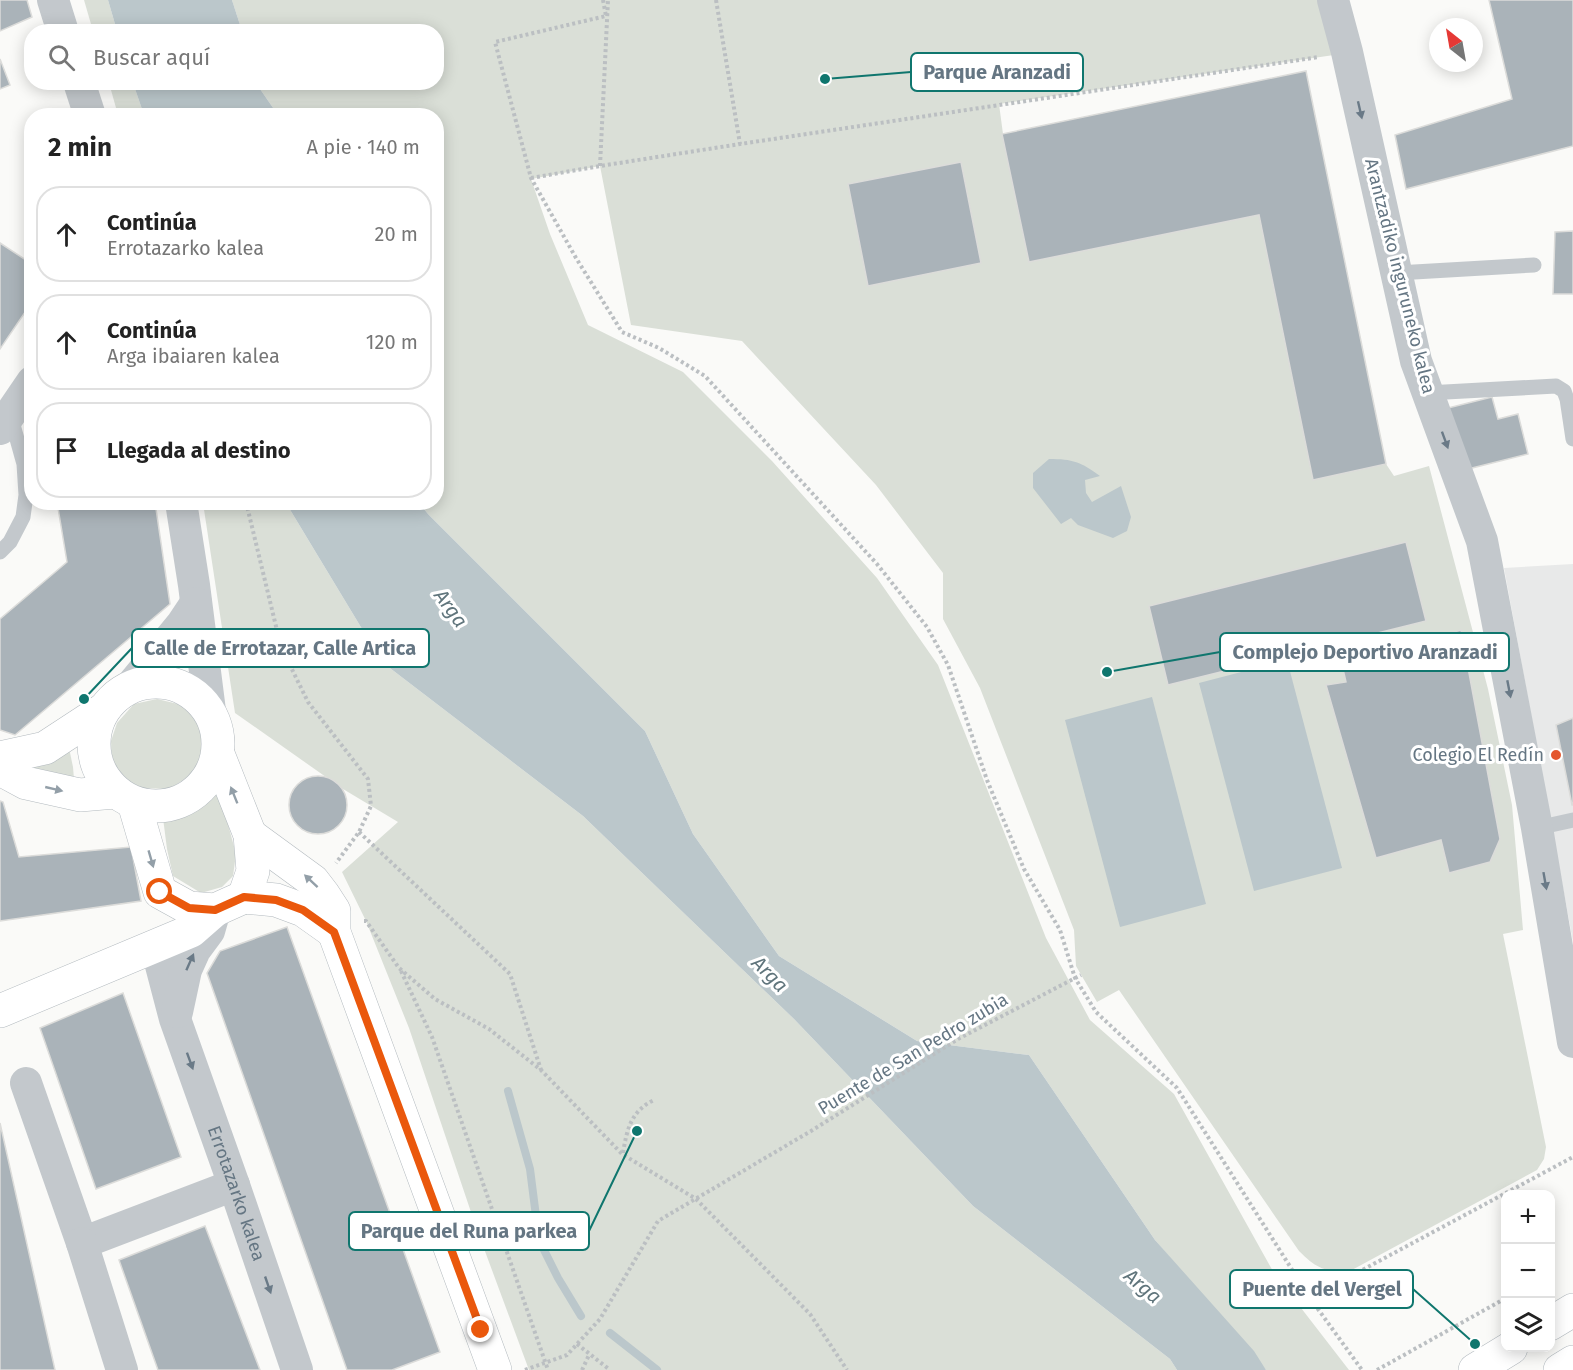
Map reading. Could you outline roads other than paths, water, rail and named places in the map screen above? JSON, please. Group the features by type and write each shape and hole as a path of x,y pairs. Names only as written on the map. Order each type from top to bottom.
{"street":[{"path":"53,0 60,24"},
{"name":"Arantzadiko inguruneko kalea","path":"1333,0 1347,52 1416,361 1482,541 1536,828 1573,1042"},
{"path":"82,90 87,108"},
{"path":"5,422 24,394"},
{"path":"0,769 26,783 80,795 124,798 156,807 177,803 196,792 210,775 218,754 218,732 210,711 182,510"},
{"path":"0,758 45,748 103,710 115,696 131,686 182,624 196,603"},
{"path":"131,686 153,681 175,684 195,695 210,711"},
{"path":"103,710 94,731 93,754 100,775 124,798"},
{"path":"175,1019 186,970 195,950 253,871 250,835 218,754"},
{"name":"Errotazarko kalea","path":"124,798 160,892 159,958 175,1019 297,1370"},
{"path":"250,835 313,881 346,927 495,1370"},
{"path":"160,892 189,908 276,900 346,927"},
{"path":"0,1011 191,931 230,903"},
{"path":"26,1083 82,1244 122,1370"},
{"path":"82,1244 234,1185"},
{"path":"1555,1321 1573,1310"},
{"path":"1560,1370 1573,1362"}],"lane":[{"path":"1397,273 1534,265"},
{"path":"1428,393 1556,386 1564,391 1567,399 1573,439"},
{"path":"5,422 24,464"},
{"path":"0,552 10,543 23,517 24,510"},
{"path":"1536,828 1573,820"}],"water":[{"path":"108,0 232,0 240,24 115,24"},
{"path":"135,90 261,90 273,108 142,108"},
{"path":"1049,459 1076,462 1100,476 1085,480 1086,493 1092,502 1121,486 1131,517 1127,531 1113,538 1078,525 1071,518 1061,524 1033,488 1033,473"},
{"name":"Arga","path":"290,510 425,510 645,731 693,834 779,956 917,1041 1029,1055 1155,1240 1254,1351 1266,1370 1177,1370 1170,1359 973,1206 794,1019 583,816 382,662"},
{"path":"1287,660 1342,868 1254,891 1199,683"},
{"path":"1152,697 1206,904 1120,927 1065,720"}],"waterway":[{"path":"508,1091 530,1169 539,1240 581,1316"},
{"path":"610,1333 657,1370"}],"place":[{"name":"Parque Aranzadi","path":"825,79"},
{"name":"Complejo Deportivo Aranzadi","path":"1107,672"},
{"name":"Calle de Errotazar, Calle Artica","path":"84,699"},
{"name":"Colegio El Redín","path":"1556,755"},
{"name":"Parque del Runa parkea","path":"637,1131"},
{"name":"Puente del Vergel","path":"1475,1344"}]}
